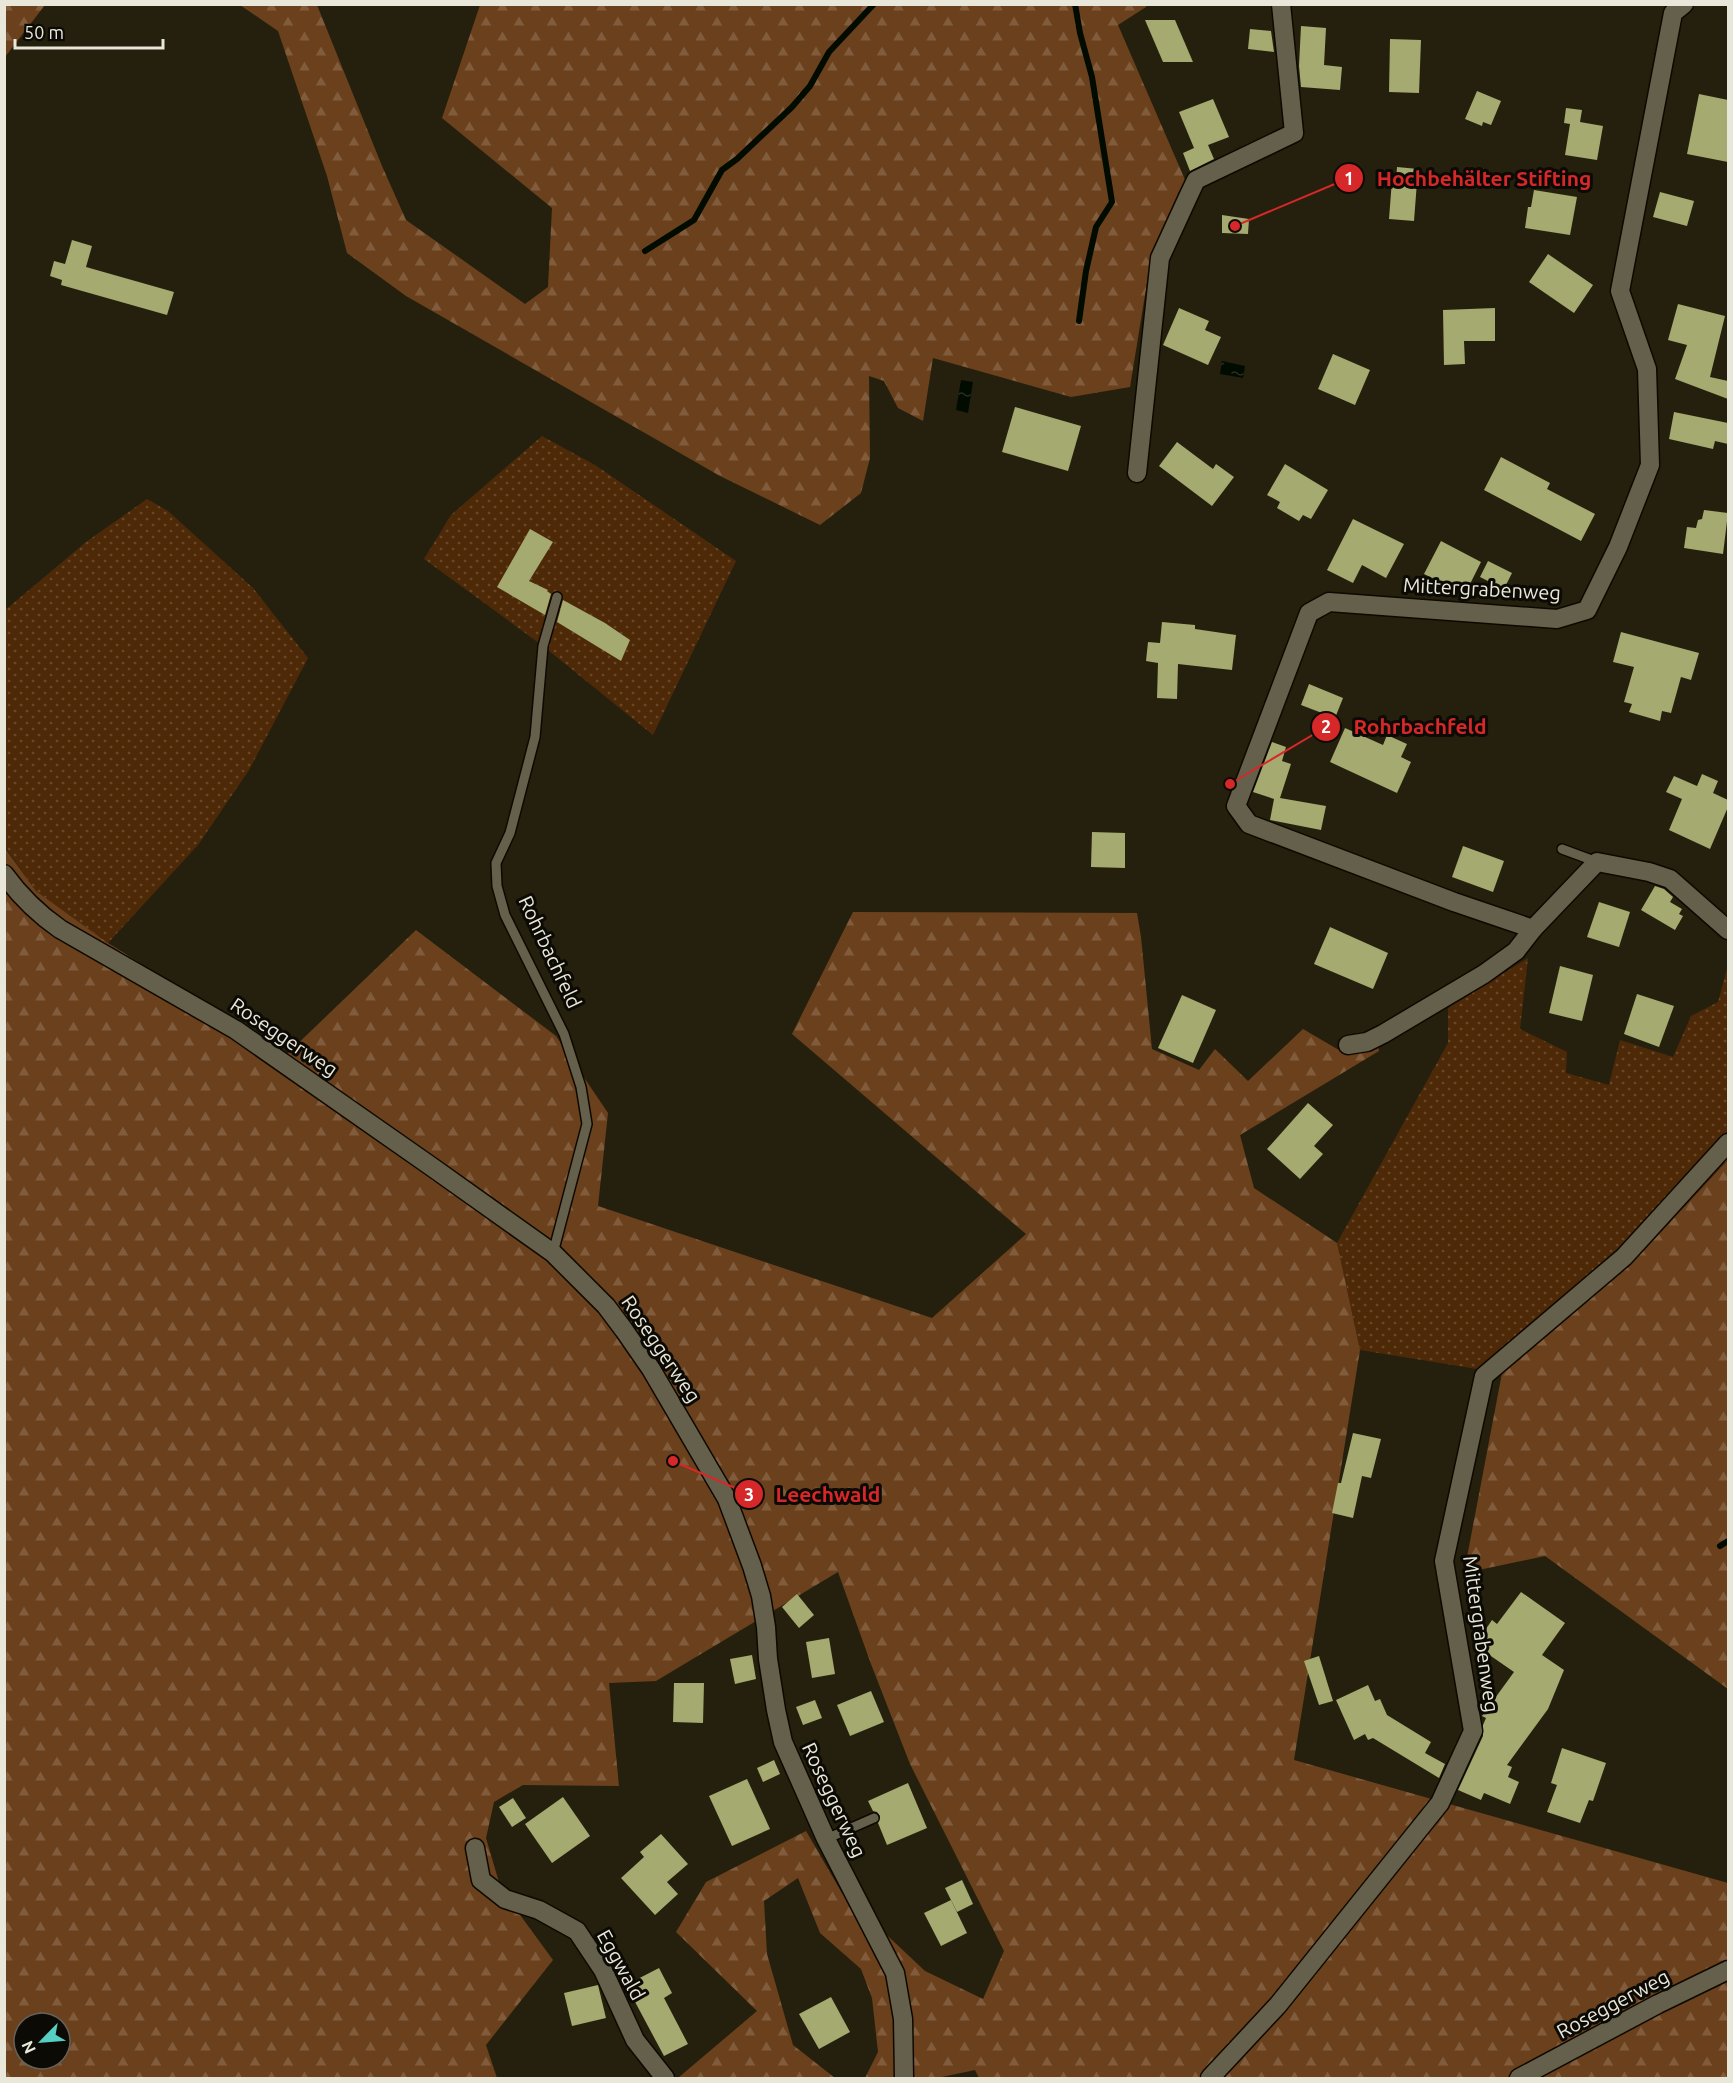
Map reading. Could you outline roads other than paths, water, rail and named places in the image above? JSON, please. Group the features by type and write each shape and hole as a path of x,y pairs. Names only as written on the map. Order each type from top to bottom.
{"street":[{"path":"1137,473 1160,258 1169,238 1196,180 1294,133 1281,4"},
{"name":"Mittergrabenweg","path":"1533,929 1454,902 1249,824 1236,806 1309,613 1329,602 1557,619 1587,610 1618,547 1650,465 1647,369 1620,291 1672,13 1684,4"},
{"path":"1348,1045 1367,1042 1383,1034 1484,974 1516,951 1533,929 1597,862 1619,865 1670,879 1728,930"},
{"name":"Roseggerweg","path":"4,874 19,895 38,914 60,929 236,1030 553,1253 606,1306 624,1330 651,1369 726,1499 752,1566 761,1596 768,1659 783,1742 825,1839 895,1973 903,2019 904,2079"},
{"name":"Mittergrabenweg","path":"1210,2079 1278,2005 1440,1803 1473,1731 1444,1561 1484,1376 1624,1257 1728,1143"},
{"name":"Eggwald","path":"475,1848 481,1880 505,1899 539,1910 577,1931 603,1970 635,2040 665,2079"},
{"name":"Roseggerweg","path":"1519,2079 1658,2004 1728,1970"}],"lane":[{"name":"Rohrbachfeld","path":"553,1253 587,1124 581,1087 564,1034 505,915 497,886 496,863 510,833 535,737 543,646 557,597"},
{"path":"1562,849 1597,862"},
{"path":"825,1839 874,1818"}],"water":[{"path":"1222,361 1245,366 1243,378 1220,374"},
{"path":"961,380 973,382 968,413 956,410"}],"waterway":[{"path":"645,251 694,220 722,170 737,159 792,107 810,86 829,52 874,4"},
{"path":"1075,4 1092,77 1112,202 1096,227 1086,271 1079,321"},
{"path":"1720,1546 1728,1541"}],"place":[{"name":"Hochbehälter Stifting","path":"1235,226"},
{"name":"Rohrbachfeld","path":"1230,784"},
{"name":"Leechwald","path":"673,1461"}]}
